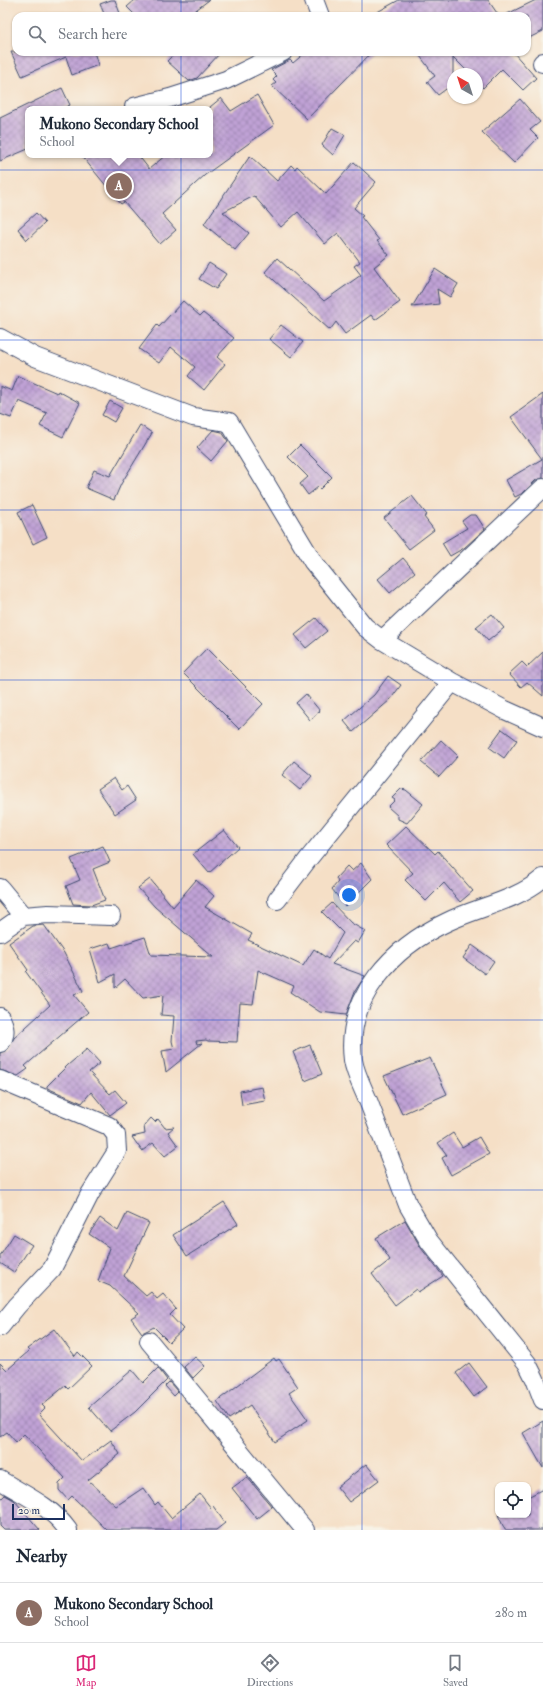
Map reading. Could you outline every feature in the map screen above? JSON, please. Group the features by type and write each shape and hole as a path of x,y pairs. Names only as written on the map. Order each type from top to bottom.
{"street":[{"path":"314,0 318,12"},
{"path":"138,106 170,98 226,80 275,56"},
{"path":"0,338 35,357 193,417 229,422 313,562 365,627 382,640 452,682 504,710 543,727"},
{"path":"382,640 543,488"},
{"path":"277,900 309,858 452,682"},
{"path":"543,878 524,891 446,922 419,938 385,965 365,994 354,1021 354,1061 408,1205 429,1241 527,1363 535,1378 543,1400"},
{"path":"0,888 23,916"},
{"path":"0,932 23,916 48,914 111,916"},
{"path":"0,1080 109,1126 116,1133 117,1151 90,1194 52,1269 17,1306 0,1327"},
{"path":"149,1341 305,1530"},
{"path":"0,1480 37,1500 61,1520 68,1530"}],"building":[{"path":"115,0 120,12 103,12 100,4"},
{"path":"135,0 209,0 193,12 132,12 127,7"},
{"path":"399,0 488,0 496,12 377,12"},
{"path":"536,0 543,0 543,31 531,37 531,12 511,12"},
{"path":"13,56 95,56 98,65 72,75 66,57 22,76"},
{"path":"172,56 217,56 197,78 189,81 167,61"},
{"path":"301,56 368,56 307,119 272,86 276,83 273,80 277,76 271,70 290,60 293,63"},
{"path":"420,56 517,56 536,78 523,90 502,69 483,88 483,68 464,68 453,57 453,68 447,68 447,88 438,95 427,82 435,76"},
{"path":"62,88 70,105 25,106 25,150 0,161 0,118"},
{"path":"257,95 274,125 205,175 162,214 176,230 160,244 124,202 121,204 83,158 140,158 149,169 162,158 213,158 213,106 211,106 221,98 231,111"},
{"path":"520,99 540,122 530,130 538,138 514,163 482,132"},
{"path":"332,128 345,135 333,155 322,145"},
{"path":"250,156 277,181 291,165 295,169 297,166 326,194 354,162 376,182 354,208 363,216 361,217 379,240 377,241 389,255 374,267 400,302 375,320 371,315 345,334 336,322 330,330 265,272 277,258 324,301 361,275 354,266 360,262 338,233 325,244 298,212 281,227 254,196 223,212 249,233 235,250 204,224"},
{"path":"36,213 45,223 27,240 18,229"},
{"path":"209,263 226,274 216,289 199,279"},
{"path":"435,269 458,284 450,297 437,289 439,304 412,307"},
{"path":"183,301 200,316 203,313 234,338 217,357 225,364 204,390 188,376 195,367 171,347 159,363 139,349 157,325 159,327"},
{"path":"281,325 303,342 291,357 269,339"},
{"path":"18,376 57,393 58,391 80,403 63,437 40,426 47,413 19,401 11,418 0,414 0,386 12,391"},
{"path":"543,394 543,478 536,480 523,493 515,497 506,480 542,459 511,417"},
{"path":"110,401 122,408 114,422 102,415"},
{"path":"140,425 152,433 121,484 114,500 86,488 94,470 110,476"},
{"path":"213,430 222,432 228,441 211,461 197,448"},
{"path":"300,445 332,477 320,489 318,487 308,495 300,484 308,477 288,457"},
{"path":"412,496 427,515 424,517 434,530 409,549 384,518"},
{"path":"32,505 47,537 33,544 18,512"},
{"path":"470,515 476,515 485,529 464,548 450,556 442,543 467,528 462,521"},
{"path":"403,558 415,572 390,593 378,579"},
{"path":"492,614 504,628 488,641 476,627"},
{"path":"316,618 327,631 306,648 295,635"},
{"path":"207,648 263,704 239,729 183,673"},
{"path":"543,652 543,696 527,682 521,687 509,674 522,662 527,667"},
{"path":"388,676 401,685 390,700 353,732 344,721 374,695"},
{"path":"306,694 320,711 310,720 296,703"},
{"path":"502,729 517,740 504,758 489,747"},
{"path":"441,740 458,756 439,777 421,762"},
{"path":"294,761 312,776 300,790 282,775"},
{"path":"114,778 122,790 127,786 136,800 115,814 98,789"},
{"path":"401,789 406,790 423,804 407,823 398,819 398,816 388,807 395,800 392,798"},
{"path":"406,826 435,854 438,851 473,891 460,902 444,883 426,901 405,880 413,873 386,845"},
{"path":"224,830 238,847 209,873 193,854"},
{"path":"103,846 110,862 93,869 105,900 91,905 73,904 66,886 80,880 71,859"},
{"path":"361,863 372,879 345,906 332,889 338,882 336,878 347,866 352,871"},
{"path":"150,879 173,907 196,880 214,896 205,907 252,934 248,940 303,966 314,949 328,959 343,933 322,912 332,903 351,923 365,931 358,943 354,941 332,964 365,976 355,991 346,1015 320,1012 290,992 294,986 258,970 253,1004 240,1003 237,1042 206,1040 196,1041 197,1044 202,1043 166,1072 162,1051 174,1049 172,1041 174,1016 161,1015 163,995 143,998 125,979 115,988 115,974 100,982 90,949 109,943 111,948 145,937 151,955 213,957 155,907 138,888"},
{"path":"44,925 64,953 83,991 74,995 88,1012 25,1066 28,1069 18,1076 0,1070 0,1053 8,1049 14,1038 50,1005 26,972 28,970 9,943 33,926"},
{"path":"472,945 494,961 485,974 463,958"},
{"path":"310,1045 322,1074 305,1081 293,1052"},
{"path":"87,1049 100,1063 89,1072 110,1094 115,1090 126,1103 110,1115 91,1092 82,1103 47,1088 47,1086 68,1065"},
{"path":"430,1058 447,1094 402,1114 384,1076"},
{"path":"262,1087 265,1101 242,1105 240,1091"},
{"path":"151,1118 155,1122 158,1119 165,1128 174,1127 168,1132 178,1146 165,1156 153,1143 142,1151 132,1137 145,1134 144,1126"},
{"path":"453,1133 462,1147 479,1137 489,1154 451,1175 442,1158 447,1155 438,1143"},
{"path":"224,1202 238,1224 187,1256 173,1235"},
{"path":"127,1213 149,1223 124,1276 146,1296 151,1292 157,1299 163,1294 176,1309 170,1315 183,1329 169,1342 154,1327 142,1333 131,1318 139,1313 110,1286 98,1281 110,1248 89,1234 100,1218 118,1231"},
{"path":"405,1220 421,1248 443,1276 418,1292 416,1289 395,1305 372,1274 390,1260 376,1238"},
{"path":"14,1234 32,1245 14,1272 0,1263 0,1256"},
{"path":"54,1329 75,1356 78,1352 92,1366 68,1389 65,1386 42,1405 45,1408 39,1414 82,1461 111,1440 120,1454 88,1480 116,1506 143,1488 155,1505 158,1502 171,1518 200,1494 211,1508 213,1506 225,1523 216,1530 107,1530 72,1496 68,1500 59,1490 59,1484 65,1478 24,1434 16,1442 7,1432 0,1437 0,1363 7,1370 29,1351 27,1349"},
{"path":"195,1357 205,1366 193,1378 184,1367"},
{"path":"274,1358 276,1361 279,1359 298,1387 289,1393 308,1420 275,1442 250,1405 229,1419 217,1401"},
{"path":"469,1363 487,1387 474,1397 456,1373"},
{"path":"158,1368 167,1380 135,1412 110,1431 89,1407 132,1370 143,1383"},
{"path":"169,1382 178,1392 174,1396 165,1386"},
{"path":"543,1421 543,1468 523,1433"},
{"path":"366,1464 379,1480 349,1502 337,1487"},
{"path":"247,1477 272,1507 257,1519 232,1488"},
{"path":"543,1489 543,1530 505,1530 499,1518 531,1518 531,1495"},
{"path":"5,1495 14,1500 40,1530 4,1530 0,1526 0,1500"}],"place":[{"name":"Mukono Secondary School","path":"119,186"}]}
